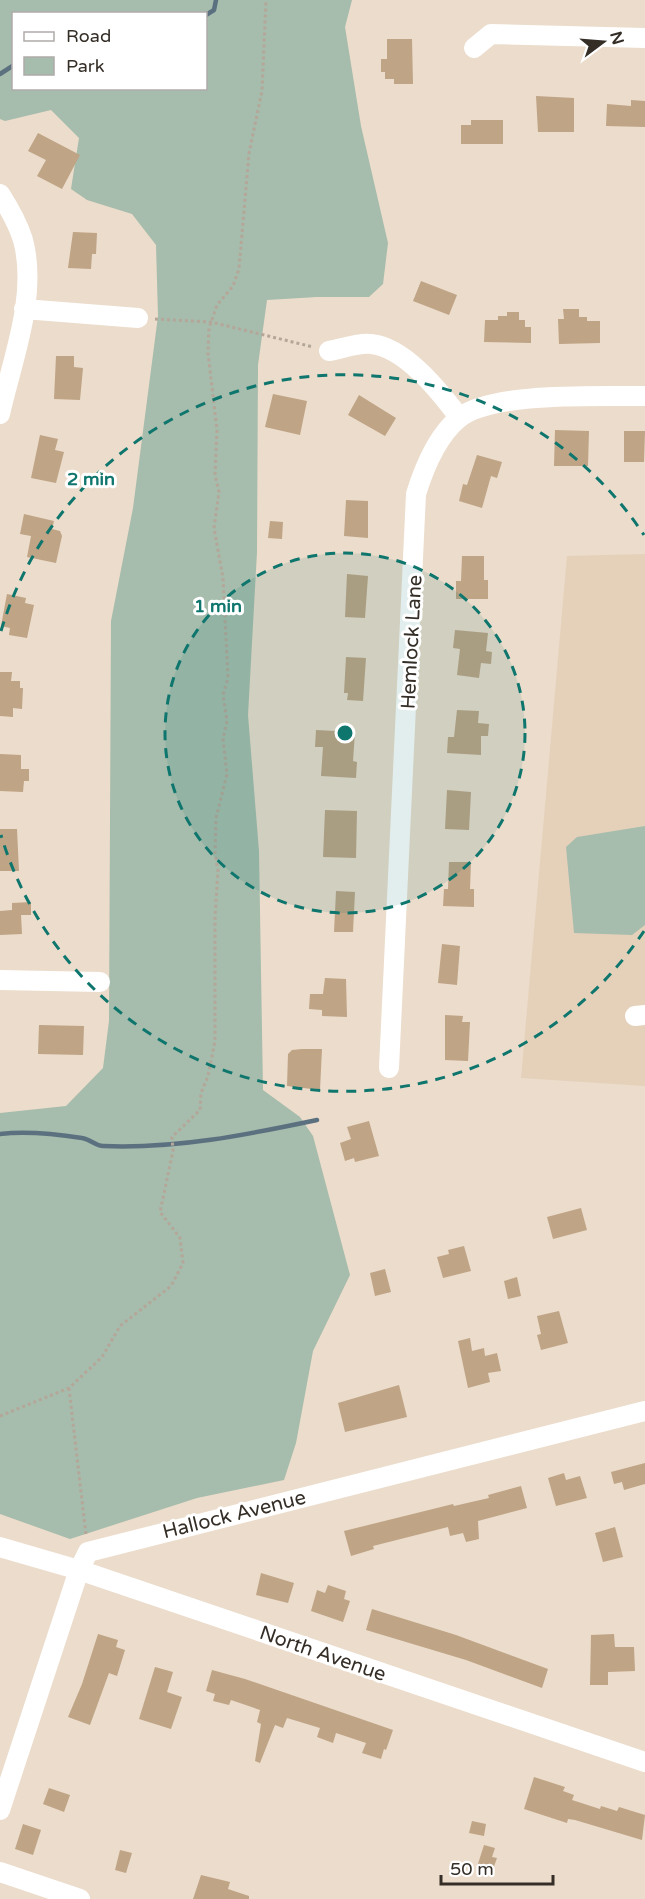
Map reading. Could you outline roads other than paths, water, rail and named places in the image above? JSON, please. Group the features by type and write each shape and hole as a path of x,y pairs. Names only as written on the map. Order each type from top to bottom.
{"street":[{"path":"474,48 491,34 645,38"},
{"path":"0,194 23,240 26,271 24,309 0,414"},
{"path":"24,309 138,318"},
{"path":"329,351 371,344 405,357 438,389 459,417"},
{"name":"Hemlock Lane","path":"389,1068 416,494 423,470 437,444 459,417 492,403 528,399 645,396"},
{"path":"0,980 100,982"},
{"name":"Hallock Avenue","path":"79,1570 88,1552 645,1411"},
{"name":"North Avenue","path":"0,1547 79,1570 645,1762"},
{"path":"0,1810 79,1570"},
{"path":"0,1872 80,1899"}],"waterway":[{"path":"207,14 214,10 216,0"},
{"path":"0,74 12,66"},
{"path":"0,1134 62,1135 85,1139 103,1146 157,1145 237,1136 317,1120"}]}
